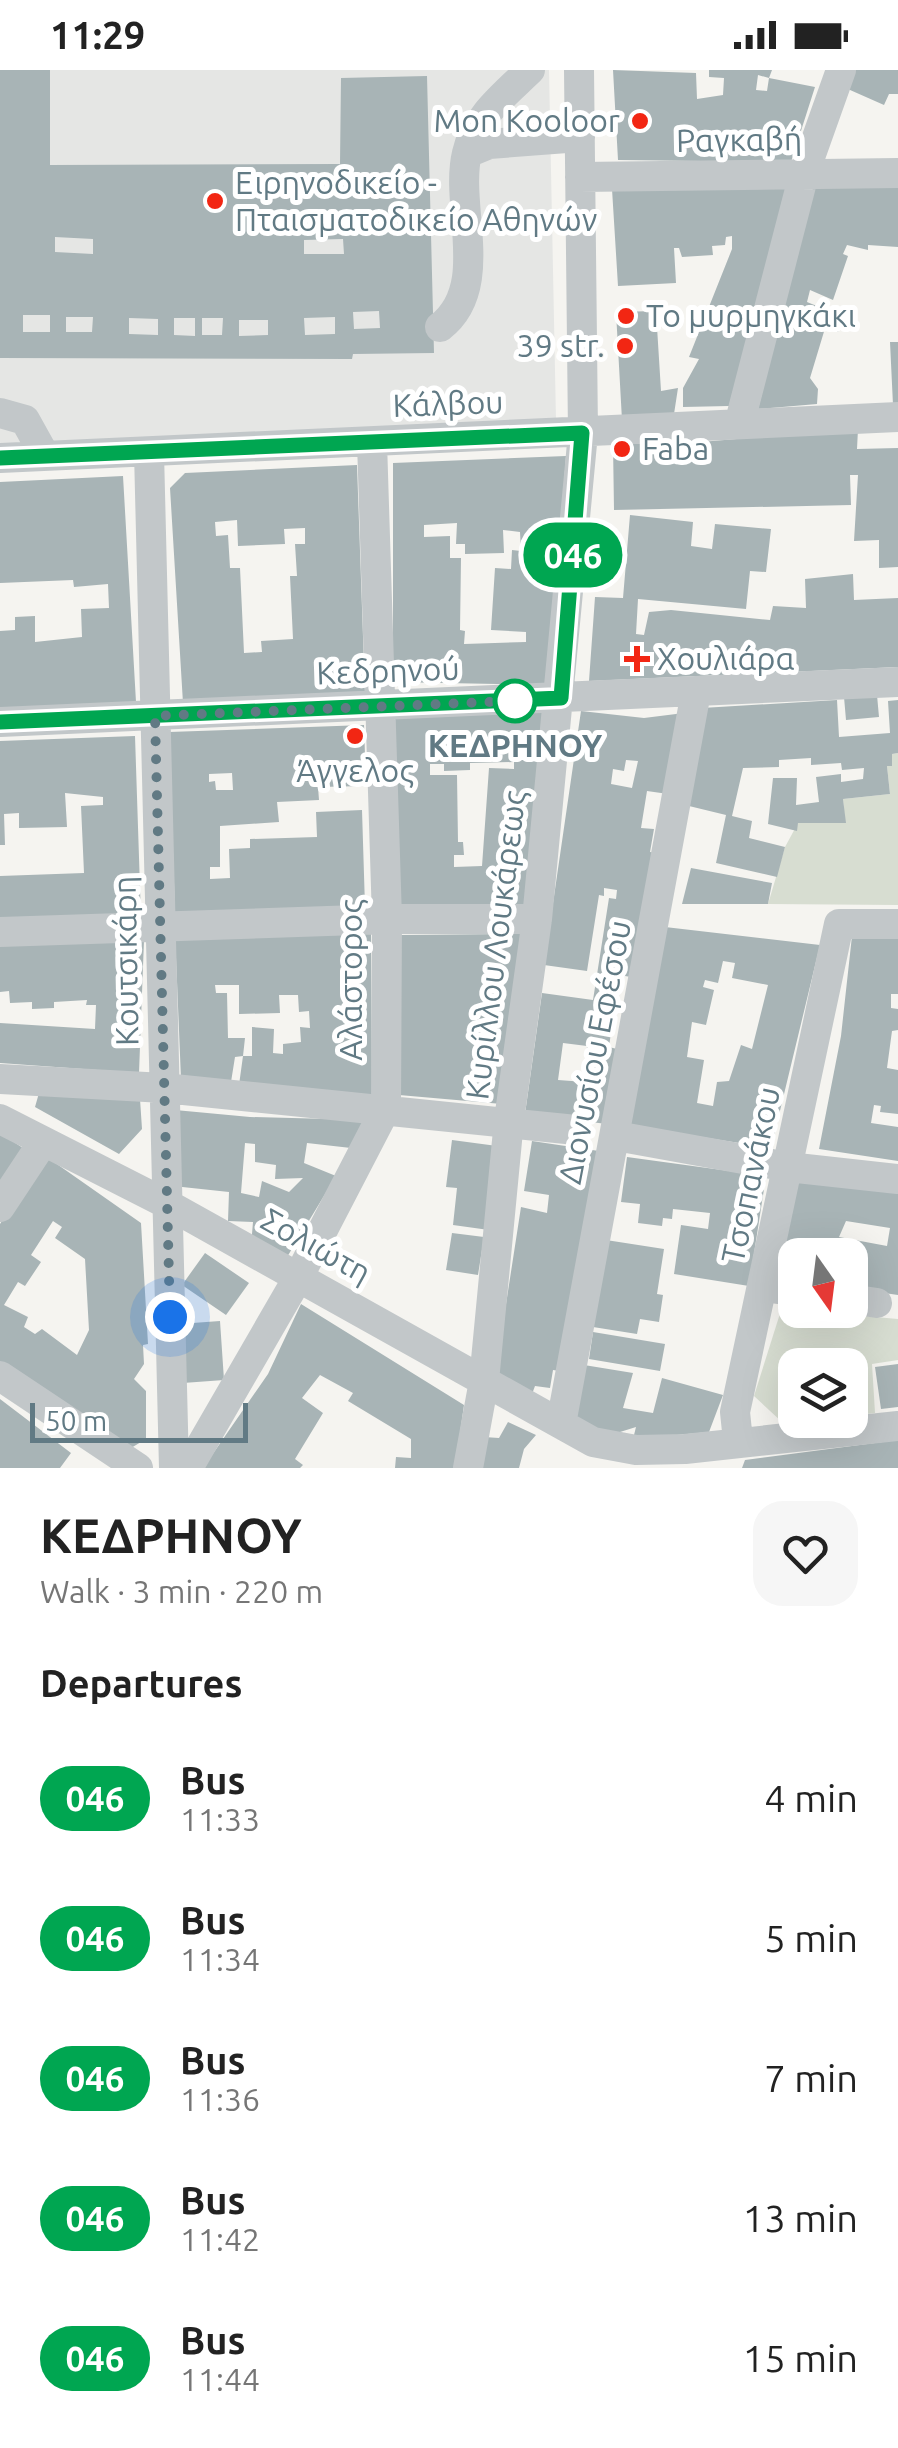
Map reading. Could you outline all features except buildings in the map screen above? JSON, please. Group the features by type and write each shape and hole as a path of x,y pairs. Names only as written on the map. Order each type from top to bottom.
{"street":[{"path":"440,326 450,319 468,274 467,153 472,134 483,117 530,70"},
{"name":"Κυρίλλου Λουκάρεως","path":"468,1468 484,1381 509,1120 537,919 561,698 582,433 579,70"},
{"path":"740,421 804,174 841,70"},
{"path":"467,153 489,144 580,137"},
{"name":"Ραγκαβή","path":"580,176 898,173"},
{"path":"0,413 24,420 45,456"},
{"name":"Κάλβου","path":"0,458 582,433 740,421 898,417"},
{"name":"Αλάστορος","path":"188,1468 299,1276 386,1108 387,919 372,442"},
{"name":"Κουτσικάρη","path":"149,452 174,1468"},
{"name":"Κεδρηνού","path":"0,722 898,682"},
{"name":"Διονυσίου Εφέσου","path":"561,1424 696,692"},
{"path":"0,932 387,919 537,919"},
{"name":"Τσοπανάκου","path":"738,1441 735,1412 840,924 898,924"},
{"path":"0,1079 164,1088 509,1120 576,1130"},
{"name":"Σολιώτη","path":"0,1120 167,1204 593,1442 636,1450 685,1449 738,1441"},
{"path":"616,1136 788,1166 898,1179"},
{"path":"0,1207 43,1142"},
{"path":"764,1286 778,1288"},
{"path":"0,1376 138,1468"},
{"path":"738,1441 898,1426"}],"shaded area":[{"path":"0,70 549,70 556,420 0,444"},
{"path":"898,753 898,905 768,904 785,847 798,823 845,823 843,799 890,794 887,766 892,765 892,754"},
{"path":"868,1316 898,1319 898,1360 872,1364 875,1413 868,1414 868,1348 778,1348 778,1418 754,1396 778,1320 778,1328 868,1328"}],"bus line":[{"name":"046","path":"0,458 582,433 561,698 0,722"}],"place":[{"name":"Mon Kooloor","path":"640,121"},
{"name":"Ειρηνοδικείο - Πταισματοδικείο Αθηνών","path":"215,201"},
{"name":"Το μυρμηγκάκι","path":"626,316"},
{"name":"39 str.","path":"625,346"},
{"name":"Faba","path":"622,449"},
{"name":"Χουλιάρα","path":"637,659"},
{"name":"ΚΕΔΡΗΝΟΥ","path":"515,701"},
{"name":"Άγγελος","path":"355,736"}],"route":[{"path":"170,1317 155,716 515,701"}]}
